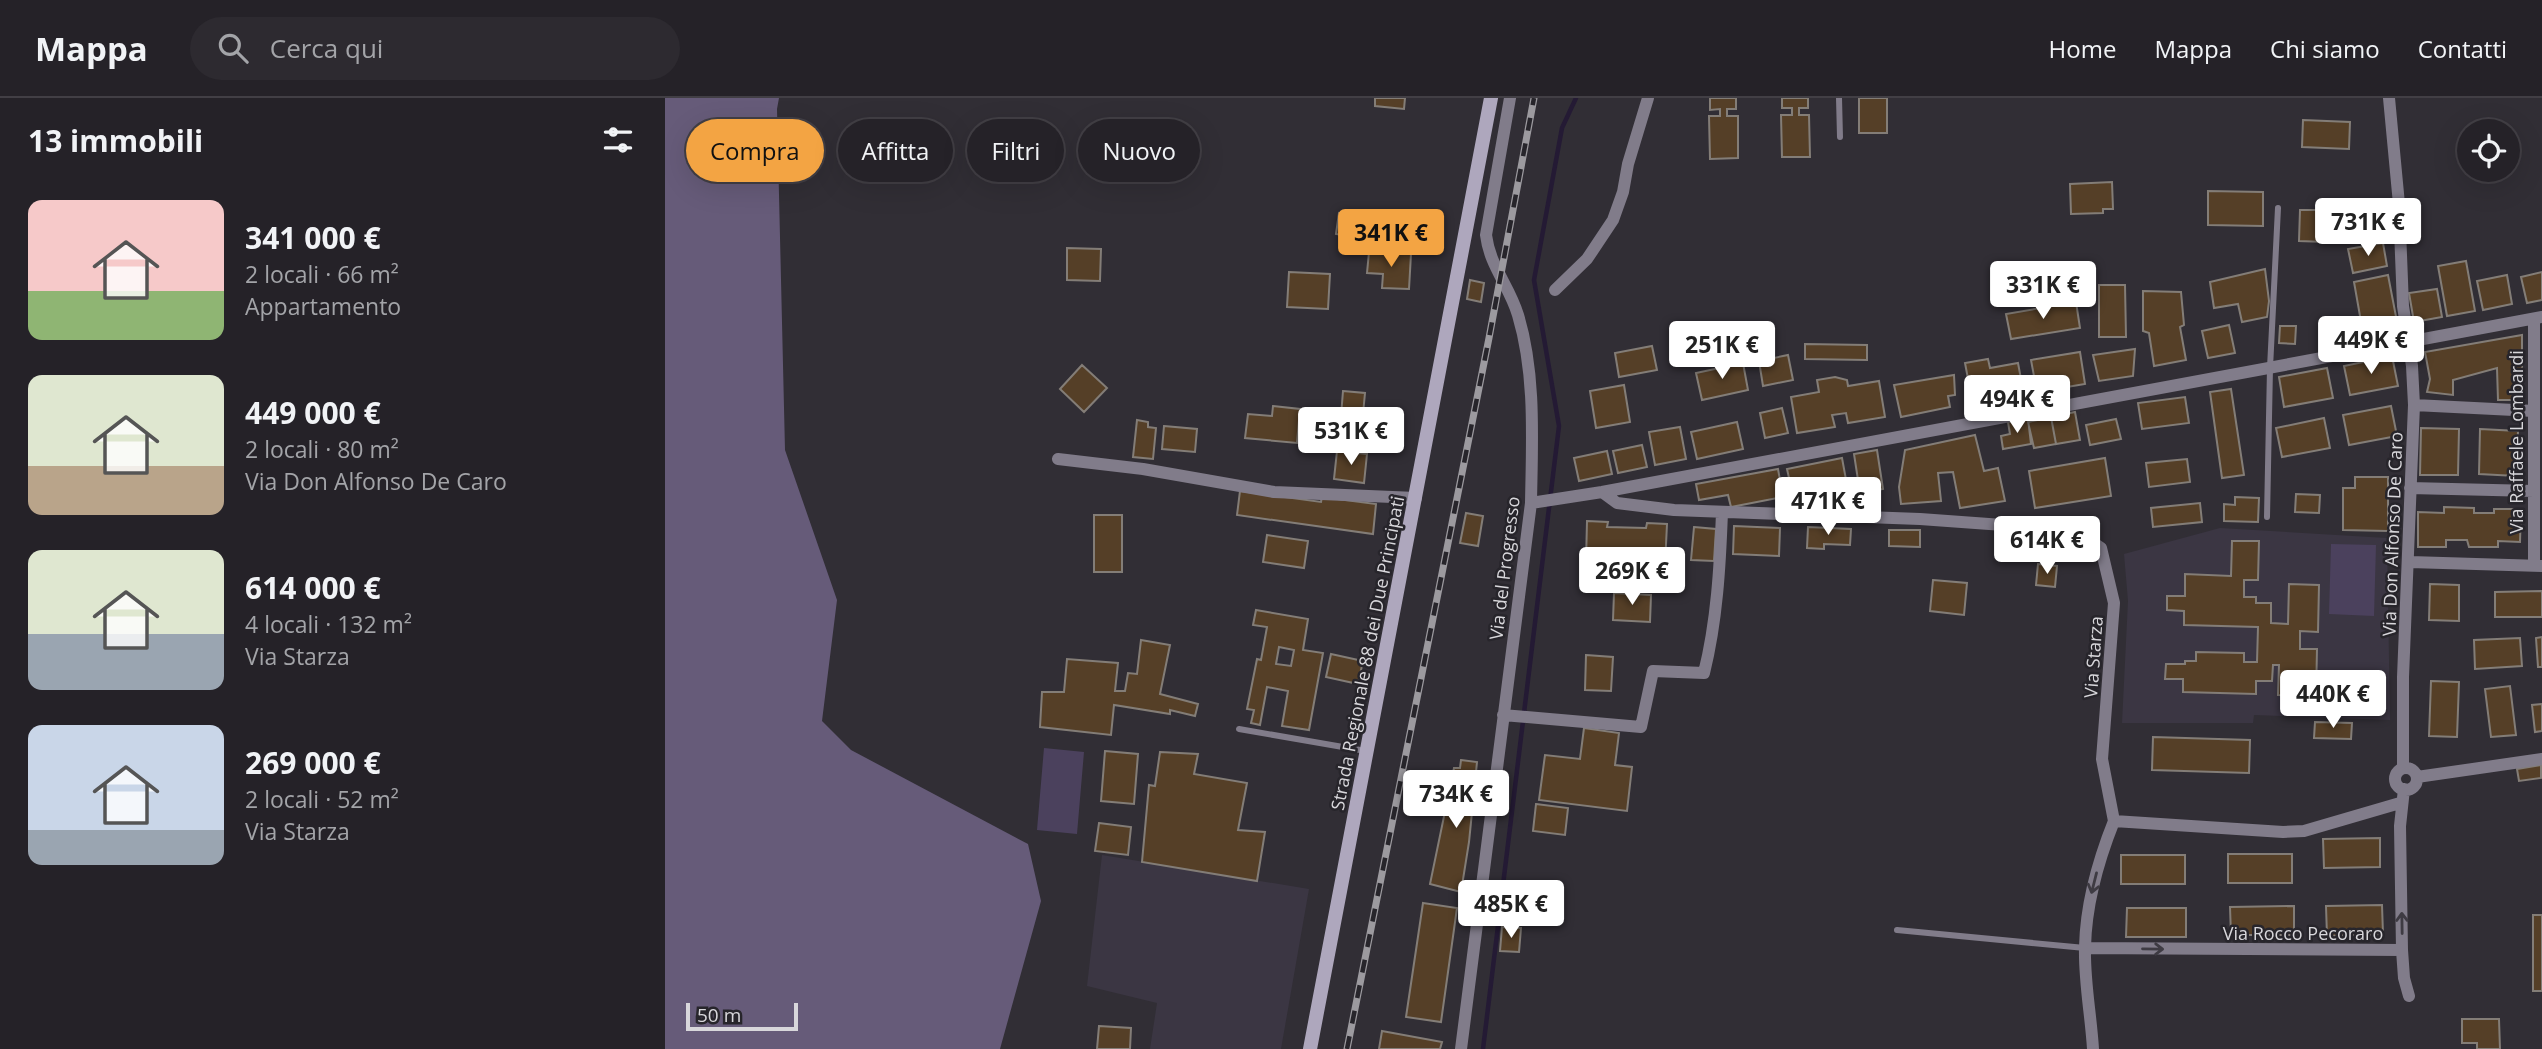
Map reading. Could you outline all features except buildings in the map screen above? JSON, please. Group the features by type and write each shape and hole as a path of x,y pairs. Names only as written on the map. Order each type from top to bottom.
{"main road":[{"name":"Strada Regionale 88 dei Due Principati","path":"1310,1049 1491,98"}],"street":[{"name":"Via del Progresso","path":"1461,1049 1536,503 1526,355 1518,315 1511,295 1488,253 1486,235 1510,98"},
{"path":"1556,290 1587,259 1613,220 1648,98"},
{"name":"Via Don Alfonso De Caro","path":"2389,98 2399,204 2403,306 2414,405 2410,562 2403,677 2403,768"},
{"path":"1536,503 2538,318"},
{"name":"Via Raffaele Lombardi","path":"2538,318 2534,411 2538,440 2534,491 2538,565"},
{"path":"2414,405 2534,411"},
{"path":"1058,459 1143,469 1274,492 1416,498"},
{"path":"2410,488 2534,491"},
{"name":"Via Starza","path":"1602,492 1616,503 1722,512 1920,519 2074,530 2101,548 2115,603 2102,759 2114,821"},
{"path":"1508,716 1641,727 1653,671 1704,673 1710,648 1720,560 1722,512"},
{"path":"2410,562 2538,565"},
{"path":"2417,777 2542,759"},
{"path":"2403,768 2413,770 2417,777 2412,788 2404,789 2396,780 2397,773 2403,768"},
{"name":"Via Rocco Pecoraro","path":"2085,948 2402,950 2400,803 2404,789"},
{"path":"2093,1049 2085,948 2088,905 2102,851 2114,821 2304,831 2400,803"},
{"path":"2402,950 2404,978 2409,996"}],"lane":[{"path":"1839,98 1840,137"},
{"path":"2267,517 2270,368 2278,208"},
{"path":"1239,729 1368,751"},
{"path":"1897,930 2085,948"}],"shaded area":[{"path":"665,98 779,98 777,119 686,119 686,182 779,182 785,450 837,600 822,721 851,750 1028,844 1041,901 1000,1049 665,1049"},
{"path":"2220,528 2387,538 2390,720 2254,715 2253,723 2122,723 2128,601 2124,554"},
{"path":"2331,544 2376,545 2374,616 2329,614"},
{"path":"1044,748 1084,752 1077,834 1037,830"},
{"path":"1102,855 1309,889 1281,1049 1150,1049 1157,1003 1087,986"}],"waterway":[{"path":"1483,1049 1559,426 1534,280 1562,128 1576,98"}],"railway":[{"path":"1347,1049 1489,338 1534,98"}]}
